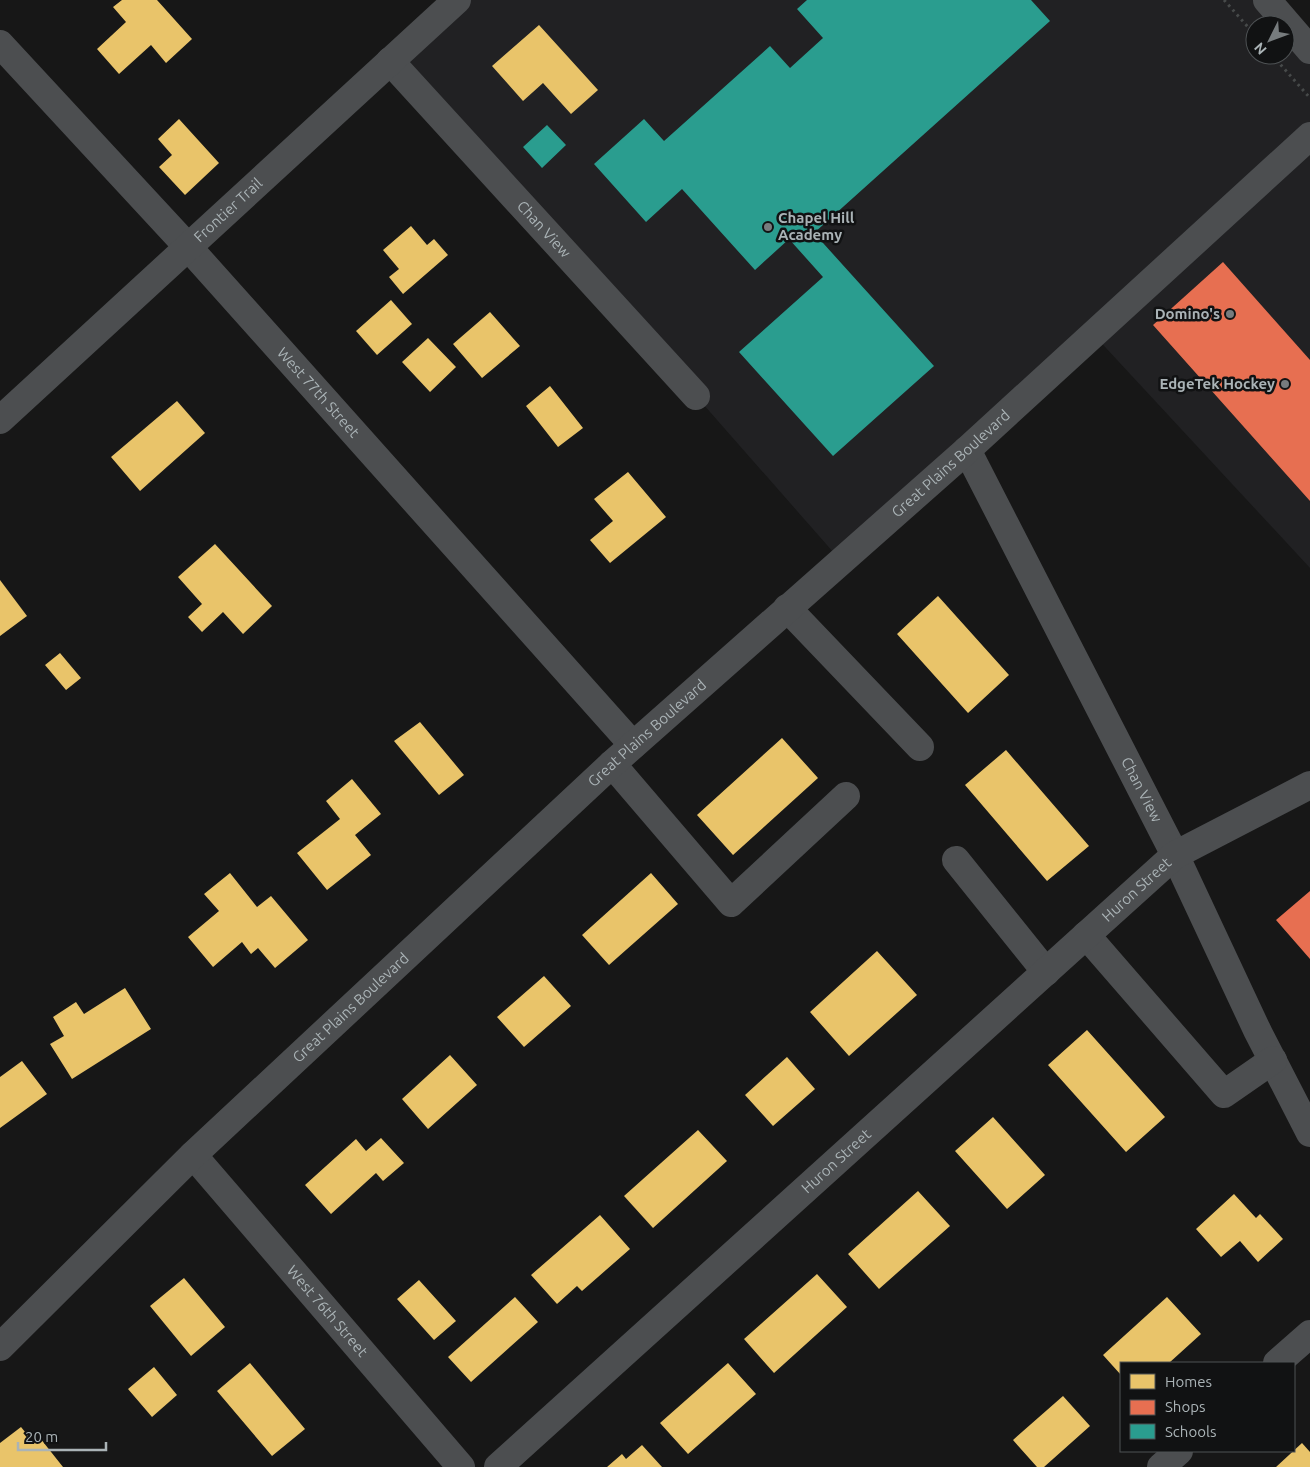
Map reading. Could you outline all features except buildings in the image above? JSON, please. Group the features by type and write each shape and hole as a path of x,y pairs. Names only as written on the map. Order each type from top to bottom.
{"street":[{"name":"Frontier Trail","path":"0,420 457,0"},
{"path":"1267,0 1310,50"},
{"name":"West 77th Street","path":"0,44 188,247 633,745"},
{"name":"Chan View","path":"390,61 696,396"},
{"name":"Great Plains Boulevard","path":"0,1347 193,1155 612,764 967,450 1310,136"},
{"name":"Chan View","path":"967,450 1175,855 1272,1060 1310,1133"},
{"path":"787,608 920,747"},
{"path":"612,764 731,904 846,796"},
{"name":"Huron Street","path":"498,1467 1175,855 1310,785"},
{"path":"956,860 1046,972"},
{"path":"1086,936 1224,1094 1272,1060"},
{"name":"West 76th Street","path":"193,1155 461,1467"},
{"path":"1278,1362 1310,1334"},
{"path":"1161,1467 1178,1452"}],"path":[{"path":"1224,0 1245,24"},
{"path":"1281,65 1310,98"}],"shaded area":[{"path":"457,0 1266,0 1279,15 1245,15 1245,65 1295,65 1295,33 1310,50 1310,568 1093,334 841,561 696,396 390,61"}],"place":[{"name":"Chapel Hill Academy","path":"768,227"},
{"name":"Domino's","path":"1230,314"},
{"name":"EdgeTek Hockey","path":"1285,384"}]}
